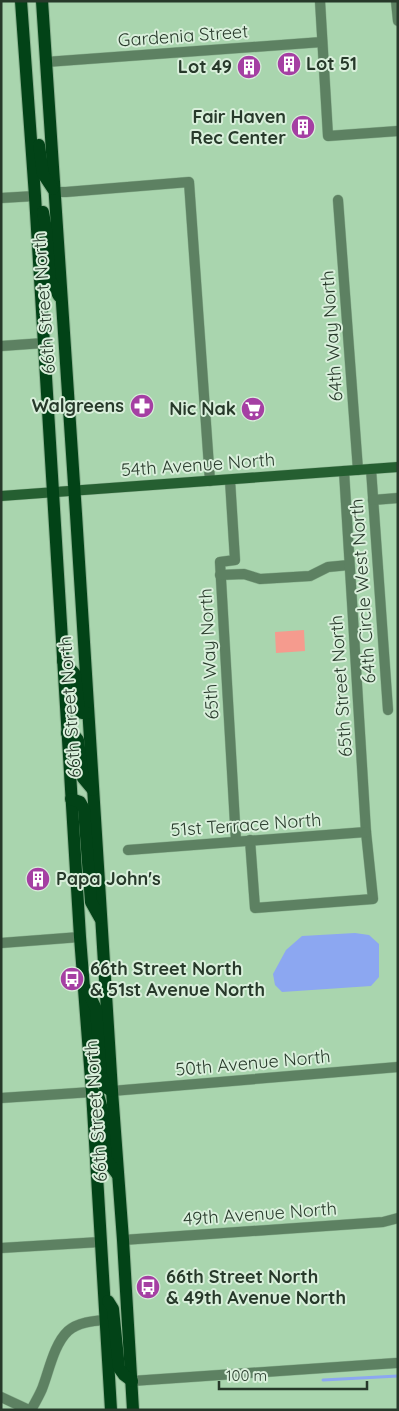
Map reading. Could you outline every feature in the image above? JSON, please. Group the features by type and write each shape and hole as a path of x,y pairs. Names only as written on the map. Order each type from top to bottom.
{"main road":[{"name":"66th Street North","path":"21,1 35,196 71,800 92,1092 111,1410"},
{"name":"66th Street North","path":"42,2 133,1410"},
{"path":"27,84 32,97 43,174 54,192"},
{"path":"35,196 42,205 50,280 62,299"},
{"name":"54th Avenue North","path":"1,496 398,468"},
{"path":"63,661 75,674 79,710 82,713 88,713"},
{"path":"67,733 74,735 78,740 83,778 93,790"},
{"path":"71,800 80,802 84,809 91,902 101,920"},
{"path":"83,981 96,1009 101,1075 105,1087 112,1091"},
{"path":"92,1092 98,1095 102,1109 106,1158 118,1177"},
{"path":"104,1295 113,1309 119,1368 132,1381"}],"street":[{"path":"320,1 328,136 398,131"},
{"path":"396,1 398,21"},
{"name":"Gardenia Street","path":"46,62 322,42"},
{"path":"54,192 189,182 210,481"},
{"path":"1,198 35,196"},
{"name":"64th Way North","path":"338,200 358,470"},
{"path":"1,346 44,343"},
{"name":"64th Circle West North","path":"371,470 388,710"},
{"name":"65th Street North","path":"250,840 255,908 373,899 366,832 344,471"},
{"name":"65th Way North","path":"230,480 235,560 220,562 220,575 236,841"},
{"path":"373,500 398,498"},
{"path":"220,575 244,574 260,579 310,576 328,567 349,565"},
{"name":"51st Terrace North","path":"128,850 366,832"},
{"path":"1,943 80,937"},
{"name":"50th Avenue North","path":"112,1091 398,1067"},
{"path":"1,1098 92,1092"},
{"name":"49th Avenue North","path":"123,1240 383,1222 398,1218"},
{"path":"1,1248 100,1242"},
{"path":"1,1397 30,1410 42,1389 59,1344 68,1331 80,1324 106,1320"},
{"path":"132,1381 396,1363"}],"shaded area":[{"path":"304,630 305,651 276,653 275,632"}],"water":[{"path":"355,933 369,935 379,944 379,977 371,986 282,992 275,985 273,974 286,950 302,936"}],"waterway":[{"path":"323,1380 398,1376"}],"place":[{"name":"Lot 51","path":"289,64"},
{"name":"Lot 49","path":"249,67"},
{"name":"Fair Haven Rec Center","path":"303,127"},
{"name":"Walgreens","path":"142,406"},
{"name":"Nic Nak","path":"253,409"},
{"name":"Papa John's","path":"38,879"},
{"name":"66th Street North & 51st Avenue North","path":"72,979"},
{"name":"66th Street North & 49th Avenue North","path":"148,1287"}]}
